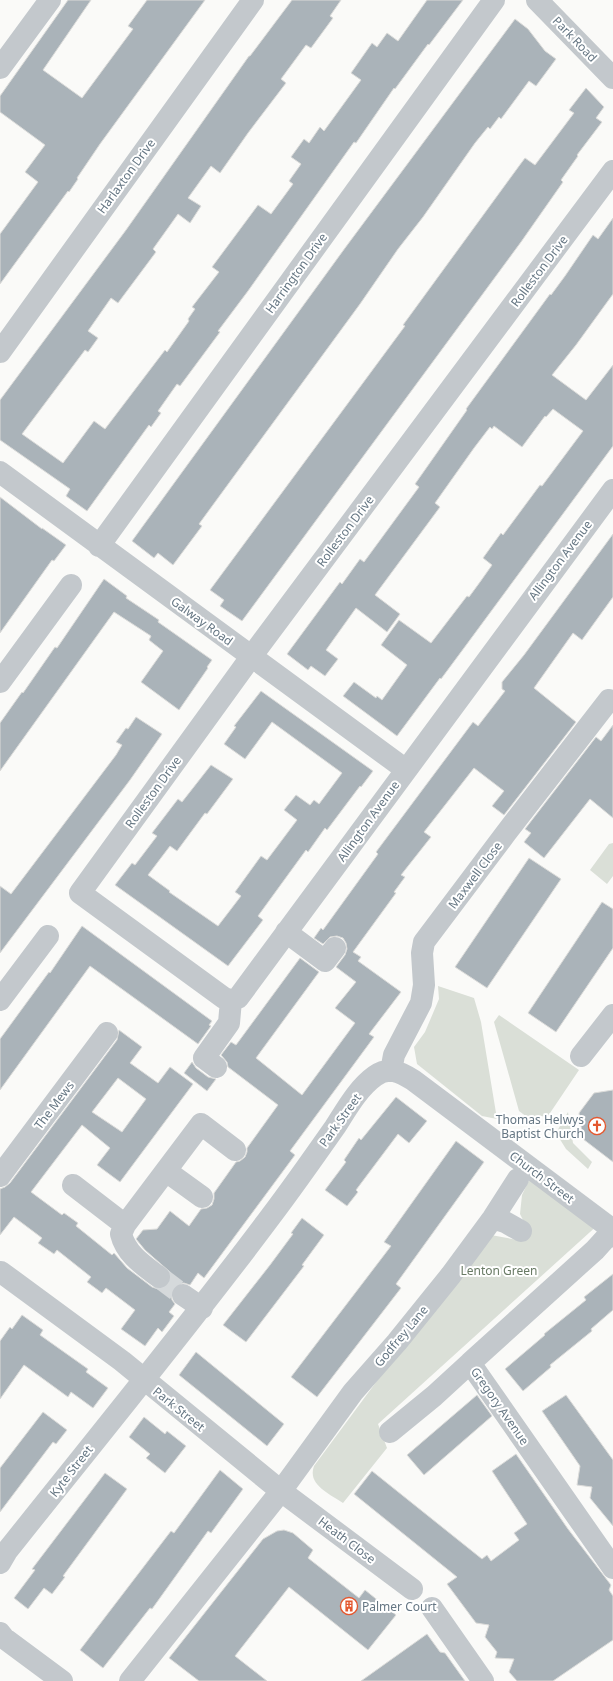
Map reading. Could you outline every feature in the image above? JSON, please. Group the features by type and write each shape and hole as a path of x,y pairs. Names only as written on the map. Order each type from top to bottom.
{"street":[{"path":"0,68 50,0"},
{"name":"Harlaxton Drive","path":"0,352 252,0"},
{"name":"Harrington Drive","path":"99,546 494,0"},
{"name":"Park Road","path":"537,0 613,78"},
{"name":"Rolleston Drive","path":"231,1000 224,998 80,893 251,657 613,171"},
{"name":"Galway Road","path":"0,472 405,769"},
{"name":"Allington Avenue","path":"231,1000 238,998 405,769 613,490"},
{"path":"0,682 71,585"},
{"name":"Maxwell Close","path":"391,1071 396,1050 421,1003 424,985 422,953 424,942 609,700"},
{"path":"286,932 325,961 335,948"},
{"path":"0,1000 48,936"},
{"path":"216,1067 204,1058 229,1023 231,1000"},
{"path":"581,1056 613,1016"},
{"name":"The Mews","path":"0,1176 107,1033"},
{"name":"Church Street","path":"391,1071 400,1072 413,1080 613,1230"},
{"name":"Park Street","path":"281,1491 143,1380 202,1308 292,1187 365,1085 375,1076 391,1071"},
{"path":"159,1277 138,1261 128,1250 122,1234 125,1224 201,1124 235,1150"},
{"path":"166,1171 202,1197"},
{"name":"Godfrey Lane","path":"281,1491 352,1392 413,1323 493,1218 518,1179"},
{"path":"74,1185 125,1224"},
{"path":"493,1218 505,1222 521,1231"},
{"name":"Gregory Avenue","path":"613,1235 605,1239 595,1250 470,1363 613,1568"},
{"path":"0,1273 1,1272 116,1357 143,1380"},
{"path":"183,1294 202,1308"},
{"path":"390,1432 434,1396 470,1363"},
{"name":"Kyte Street","path":"0,1562 7,1551 143,1380"},
{"path":"136,1679 281,1491"},
{"name":"Heath Close","path":"281,1491 412,1589"},
{"path":"432,1608 483,1681"},
{"path":"0,1633 4,1638 62,1681"}],"green space":[{"path":"613,843 613,876 607,884 590,870 609,844"},
{"path":"438,986 474,998 481,1022 497,1119 482,1116 417,1064 414,1047 425,1032 439,999"},
{"path":"499,1015 579,1070 548,1116 527,1117 519,1111 494,1022"},
{"path":"568,1112 573,1143 592,1162 588,1169 566,1149 556,1133"},
{"name":"Lenton Green","path":"534,1170 600,1223 378,1424 387,1448 343,1503 317,1484 313,1473 314,1466 479,1243 491,1235 523,1241 528,1230 520,1214 522,1195"}],"building":[{"path":"68,0 91,0 43,70 82,98 133,29 128,26 147,0 205,0 100,144 69,192 68,191 0,284 0,234 38,182 25,172 45,145 0,112 0,96"},
{"path":"292,0 341,0 330,16 333,18 311,48 306,45 281,79 286,83 220,173 211,166 188,198 201,206 190,223 178,214 153,249 156,252 118,303 111,298 88,331 98,338 88,352 85,350 22,434 63,463 94,421 105,429 165,350 167,352 189,321 188,319 195,309 192,307 219,272 212,267 258,205 271,214 293,184 289,181 301,164 291,157 304,139 309,143 320,127 324,131 361,80 351,73 372,43 377,47 387,33 398,41 427,0 463,0 395,89 394,88 356,143 354,142 218,331 220,332 180,386 177,384 158,411 161,413 151,427 149,425 87,511 66,496 70,489 0,440 0,400 126,230 249,56"},
{"path":"515,19 528,29 545,51 556,59 536,86 529,81 501,119 499,117 490,129 488,127 475,143 360,304 199,524 202,526 173,565 158,553 154,558 132,541 345,248"},
{"path":"586,88 604,107 596,118 602,122 577,155 578,156 561,180 563,182 521,242 242,621 220,606 224,600 210,590 405,326 403,325 519,166 525,158 535,165 574,113 569,110"},
{"path":"613,218 613,294 552,375 586,400 613,365 613,446 441,679 440,678 397,736 343,696 354,682 376,698 377,696 382,700 407,665 381,645 399,620 431,643 467,596 469,597 492,565 483,558 501,533 503,535 540,485 542,486 583,431 553,409 546,417 545,416 522,447 494,426 492,429 490,427 435,503 440,507 375,595 400,614 387,632 356,608 326,650 338,659 325,676 311,666 308,670 287,654 340,582 342,584 360,559 364,562 419,487 415,484 467,410 466,409 550,294 551,295 565,276 593,235 598,239"},
{"path":"0,497 66,545 54,561 52,560 0,633"},
{"path":"613,534 613,597 582,640 573,633 534,688 576,722 504,815 492,806 504,791 474,768 424,832 431,837 401,875 405,877 394,892 396,893 353,952 361,957 358,961 401,992 369,1034 374,1037 290,1151 295,1155 204,1278 198,1273 190,1285 184,1283 177,1284 173,1288 171,1294 172,1300 175,1304 169,1312 174,1316 162,1332 158,1328 145,1346 121,1329 135,1310 106,1288 102,1293 87,1282 91,1277 57,1250 54,1254 38,1243 42,1238 14,1217 0,1235 0,1189 10,1183 117,1040 119,1030 142,1047 130,1063 158,1083 170,1067 193,1084 120,1182 97,1165 110,1148 82,1125 31,1192 62,1215 64,1213 78,1223 76,1226 112,1255 114,1253 127,1268 152,1287 164,1289 169,1285 171,1278 170,1272 145,1250 136,1239 143,1230 157,1229 170,1211 189,1226 201,1209 212,1205 214,1193 236,1162 245,1157 247,1148 278,1105 228,1067 227,1062 221,1055 231,1042 236,1045 300,958 319,972 256,1058 302,1095 355,1023 335,1008 356,982 336,967 345,955 347,949 346,943 343,938 337,936 330,937 323,944 314,938 321,928 323,930 378,854 376,852 473,722 478,726 505,691 502,689 502,682 524,655","holes":["118,1078 146,1099 122,1132 92,1112"]},
{"path":"104,579 127,596 126,598 159,620 158,622 212,660 207,667 208,668 179,710 141,682 163,651 149,640 151,636 114,612 0,771 0,723 55,647 57,648"},
{"path":"261,691 373,771 327,830 325,828 308,852 306,850 258,916 263,920 228,966 115,885 132,863 135,865 157,836 152,833 178,799 182,802 211,765 233,779 207,814 205,813 177,851 170,846 148,875 170,891 169,892 218,926 241,896 235,892 261,856 267,860 297,820 284,810 296,795 310,805 314,800 319,804 342,773 272,722 245,759 224,744 236,727 234,726"},
{"path":"136,717 162,734 130,780 0,953 0,886 11,894 116,755 122,745 116,742 126,728 128,729"},
{"path":"613,725 613,818 590,799 544,858 524,842 531,833 525,829 596,737 601,741"},
{"path":"529,858 561,879 487,988 455,967"},
{"path":"602,902 613,909 613,948 556,1032 528,1013"},
{"path":"82,926 212,1021 209,1025 211,1026 198,1044 90,966 0,1090 0,1039 49,972 50,973"},
{"path":"192,1062 196,1068 208,1077 216,1079 207,1091 184,1073"},
{"name":"Thomas Helwys Baptist Church","path":"613,1090 613,1162 583,1139 579,1113 594,1093"},
{"path":"396,1097 427,1121 409,1143 398,1134 356,1190 358,1192 347,1206 325,1190 346,1162 344,1160 359,1138 361,1140"},
{"path":"456,1141 484,1162 396,1284 401,1288 317,1397 291,1377 391,1246 384,1242"},
{"path":"302,1218 324,1235 302,1265 304,1266 246,1342 223,1325 293,1234 291,1233"},
{"path":"613,1274 613,1310 591,1329 592,1331 550,1365 551,1367 523,1391 505,1369 545,1335 544,1334 586,1300 584,1297"},
{"path":"22,1315 43,1330 40,1335 88,1369 86,1372 108,1388 93,1408 71,1392 68,1397 24,1365 0,1399 0,1341 10,1327 12,1329"},
{"path":"196,1352 284,1424 267,1446 179,1375"},
{"path":"477,1395 492,1416 424,1475 407,1455"},
{"path":"566,1395 613,1460 613,1526 590,1498 592,1487 577,1485 580,1466 542,1411"},
{"path":"43,1412 67,1430 56,1444 53,1442 0,1512 0,1468"},
{"path":"144,1417 165,1434 167,1431 186,1446 165,1473 146,1458 150,1454 129,1437"},
{"path":"516,1454 568,1529 611,1585 609,1590 613,1596 613,1640 553,1681 517,1681 509,1672 514,1659 495,1658 497,1652 485,1637 489,1625 476,1623 447,1584 457,1577 354,1494 372,1471 482,1559 487,1555 491,1561 519,1540 514,1533 527,1524 492,1471"},
{"path":"220,1470 243,1489 211,1533 208,1531 152,1609 150,1608 103,1668 80,1650 171,1531 174,1533"},
{"path":"105,1473 127,1489 63,1576 65,1577 52,1594 44,1588 28,1609 14,1598 35,1570 32,1569"},
{"name":"Palmer Court","path":"284,1530 293,1533 313,1550 308,1558 359,1598 365,1590 396,1615 368,1650 289,1587 235,1656 267,1681 199,1681 169,1658 263,1539 277,1531"},
{"path":"427,1634 440,1652 445,1653 465,1681 361,1681"}],"tunnel":[{"path":"159,1277 183,1295"}],"place":[{"name":"Thomas Helwys Baptist Church","path":"597,1126"},
{"name":"Palmer Court","path":"349,1606"}]}
